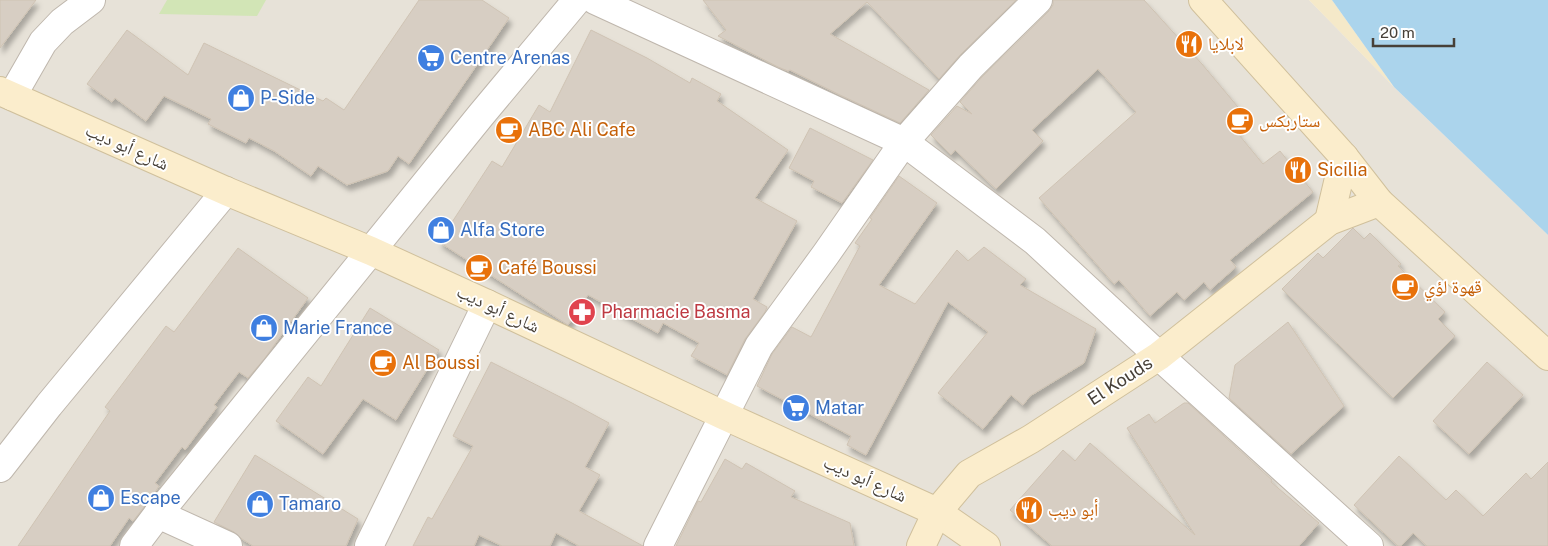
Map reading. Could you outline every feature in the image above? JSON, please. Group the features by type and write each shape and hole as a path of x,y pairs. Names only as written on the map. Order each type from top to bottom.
{"main road":[{"path":"1202,0 1344,157 1379,202 1548,356"},
{"name":"شارع أبو ديب","path":"6,93 226,191 371,251 488,304 723,415 937,512 986,546"},
{"path":"1329,221 1344,157"},
{"name":"El Kouds","path":"921,546 937,512 969,474 1031,438 1159,356 1329,221 1379,202"}],"street":[{"path":"6,93 43,42 62,22 91,0"},
{"path":"134,546 371,251 577,0"},
{"path":"596,0 904,142 1035,241 1369,546"},
{"path":"658,546 759,346 904,142 971,66 1038,0"},
{"path":"0,468 49,405 226,191"},
{"path":"369,546 488,304"},
{"path":"158,514 228,546"}],"shaded area":[{"path":"0,0 1309,0 1394,87 1548,235 1548,546 0,546"}],"green space":[{"path":"167,0 266,0 257,16 159,14"}],"sand":[{"path":"1309,0 1332,0 1394,87"}],"water":[{"path":"1332,0 1548,0 1548,235 1394,87"}],"building":[{"path":"0,0 36,0 0,48"},
{"path":"419,0 482,0 509,18 409,164 398,156 388,171 347,185 318,166 311,176 274,151 249,138 246,143 208,124 211,119 164,96 146,121 115,98 112,102 87,84 127,30 188,75 204,43 323,101 326,98 344,110"},
{"path":"703,0 1016,0 960,55 939,79 867,2 830,34 929,90 900,123 790,70 778,67 718,36 726,30"},
{"path":"1053,0 1144,0 1202,64 1248,119 1235,130 1263,164 1280,151 1313,192 1230,260 1236,267 1210,290 1204,282 1184,300 1177,292 1150,316 1119,280 1114,284 1039,198 1136,112 1098,69 1032,130 1043,141 996,189 955,150 951,155 931,135 957,106 972,114 960,102 982,77 1049,11 1053,5"},
{"path":"591,30 647,58 690,83 692,78 721,94 717,101 788,150 755,198 797,221 753,299 767,307 765,312 745,339 727,375 691,356 699,343 663,323 658,333 588,295 568,325 439,242 492,161 502,167 539,105 550,112"},
{"path":"810,128 873,160 842,203 811,187 814,181 789,168"},
{"path":"899,176 937,203 879,285 915,304 957,250 968,261 984,247 1026,279 1020,285 1096,329 1084,363 1030,396 1023,405 1011,395 983,429 938,393 988,332 948,302 866,455 847,445 851,436 757,386 772,354 792,327 811,337 860,246 855,243"},
{"path":"1353,228 1364,239 1370,233 1401,264 1398,266 1445,312 1438,319 1455,336 1393,398 1282,289 1318,253 1323,258"},
{"path":"238,248 308,298 265,358 248,378 239,372 214,405 217,407 185,450 182,447 155,483 159,486 152,497 133,521 129,518 110,546 18,546 110,411 105,407 166,326 174,332"},
{"name":"Al Boussi","path":"370,308 439,350 396,420 363,399 323,454 276,421 308,377 321,386"},
{"path":"1288,322 1344,406 1291,454 1229,398 1235,365"},
{"path":"491,362 609,423 585,467 600,475 579,511 643,546 579,546 556,533 550,546 502,546 479,535 474,546 413,546 428,517 432,519 473,446 453,436"},
{"path":"1487,362 1523,395 1469,454 1433,421"},
{"path":"1184,403 1188,403 1272,480 1271,482 1319,523 1299,546 1052,546 1010,510 1063,450 1075,461 1090,443 1195,535 1127,428 1149,414 1155,423"},
{"path":"255,455 358,519 346,546 253,546 234,532 214,522"},
{"path":"1399,456 1446,500 1456,490 1483,516 1526,473 1531,479 1548,462 1548,546 1427,546 1413,533 1401,546 1398,546 1354,505"},
{"path":"725,459 742,469 746,463 795,491 791,497 850,523 854,546 676,546 698,501 701,502"}],"place":[{"name":"لابلايا","path":"1189,44"},
{"name":"Centre Arenas","path":"431,58"},
{"name":"P-Side","path":"241,98"},
{"name":"ستاربكس","path":"1240,121"},
{"name":"ABC Ali Cafe","path":"509,130"},
{"name":"Sicilia","path":"1298,170"},
{"name":"Alfa Store","path":"441,230"},
{"name":"Café Boussi","path":"479,268"},
{"name":"قهوة لؤي","path":"1405,287"},
{"name":"Pharmacie Basma","path":"582,312"},
{"name":"Marie France","path":"264,328"},
{"name":"Al Boussi","path":"383,363"},
{"name":"Matar","path":"796,408"},
{"name":"Escape","path":"101,498"},
{"name":"Tamaro","path":"260,504"},
{"name":"أبو ديب","path":"1029,510"}]}
